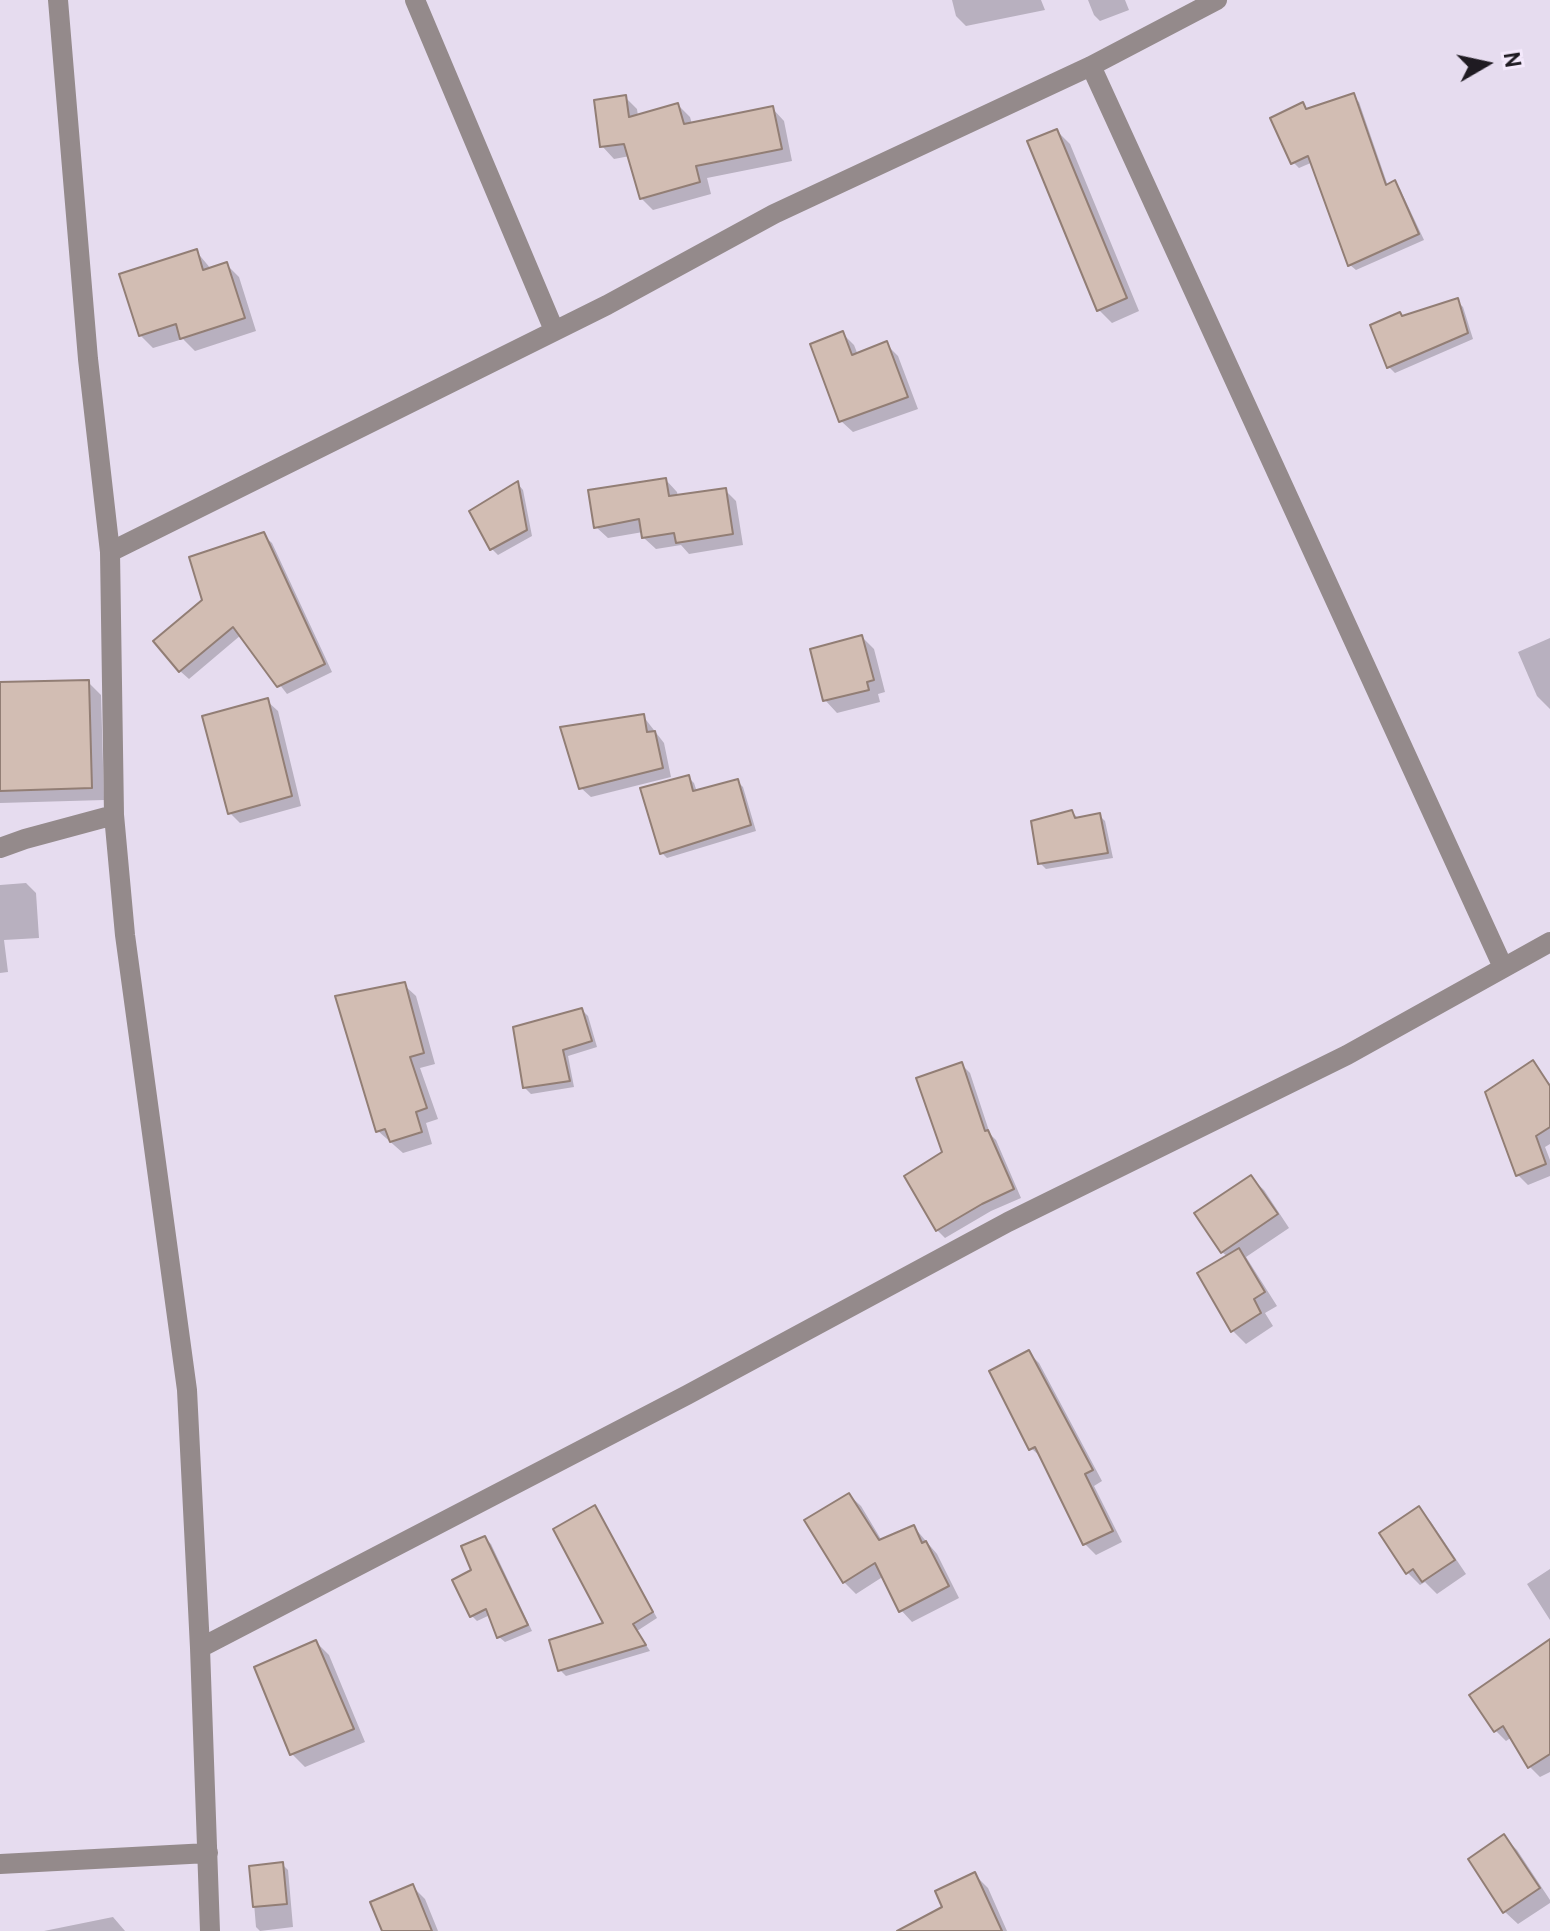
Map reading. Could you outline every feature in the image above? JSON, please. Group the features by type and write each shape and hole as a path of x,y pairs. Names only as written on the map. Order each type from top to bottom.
{"street":[{"path":"58,0 88,359 110,552 114,815 125,935 187,1390 210,1931"},
{"path":"415,0 554,330"},
{"path":"110,552 554,330 774,214 1091,66 1217,0"},
{"path":"1091,66 1503,967"},
{"path":"0,848 114,815"},
{"path":"200,1648 687,1395 1008,1222 1347,1055 1550,942"},
{"path":"0,1864 208,1853"}],"building":[{"path":"1354,93 1386,185 1395,180 1419,234 1348,266 1308,156 1291,164 1270,118 1303,102 1306,109"},
{"path":"626,95 629,117 678,103 684,124 773,106 782,149 696,166 700,182 640,199 624,144 600,147 594,100"},
{"path":"1057,129 1127,298 1097,311 1027,141"},
{"path":"197,249 203,270 227,262 245,318 180,339 176,324 139,336 119,274"},
{"path":"1458,298 1468,333 1387,368 1370,325 1400,312 1402,316"},
{"path":"843,331 852,355 887,341 908,397 839,422 810,344"},
{"path":"666,478 669,496 726,488 733,534 676,543 674,533 642,538 639,519 594,528 588,490"},
{"path":"518,481 527,530 490,550 469,511"},
{"path":"264,532 325,664 277,687 233,627 179,672 153,641 202,600 189,557"},
{"path":"862,635 874,680 867,682 869,690 823,701 810,649"},
{"path":"89,680 92,788 0,791 0,682"},
{"path":"268,698 292,796 228,814 202,716"},
{"path":"644,714 647,732 655,731 663,768 579,789 560,727"},
{"path":"689,775 693,791 738,779 751,825 660,854 640,788"},
{"path":"1072,810 1075,818 1100,813 1108,853 1038,864 1031,821"},
{"path":"405,982 424,1053 410,1057 427,1108 416,1112 422,1132 390,1142 385,1129 376,1132 335,996"},
{"path":"582,1008 592,1041 563,1050 570,1081 523,1088 513,1027"},
{"path":"1533,1060 1550,1086 1550,1127 1536,1136 1546,1164 1516,1176 1485,1092"},
{"path":"962,1062 985,1131 988,1130 1014,1189 936,1231 904,1176 942,1152 916,1078"},
{"path":"1251,1175 1278,1214 1221,1253 1194,1213"},
{"path":"1239,1248 1265,1292 1254,1299 1261,1313 1231,1332 1197,1273"},
{"path":"1029,1350 1093,1470 1085,1474 1113,1531 1083,1545 1035,1447 1029,1450 989,1371"},
{"path":"849,1493 879,1540 914,1525 922,1543 926,1541 949,1586 899,1612 875,1563 843,1583 804,1520"},
{"path":"595,1505 653,1612 633,1624 646,1645 558,1671 549,1640 603,1623 553,1529"},
{"path":"1419,1506 1455,1560 1422,1582 1413,1569 1406,1574 1379,1533"},
{"path":"485,1536 528,1625 497,1638 486,1609 470,1617 452,1580 471,1570 461,1546"},
{"path":"1550,1639 1550,1754 1528,1768 1503,1726 1494,1732 1469,1695"},
{"path":"316,1640 354,1729 290,1755 254,1667"},
{"path":"1504,1834 1540,1888 1503,1913 1468,1859"},
{"path":"283,1862 287,1904 253,1907 249,1866"},
{"path":"975,1872 1002,1931 897,1931 942,1907 935,1891"},
{"path":"413,1884 432,1931 382,1931 370,1902"}]}
